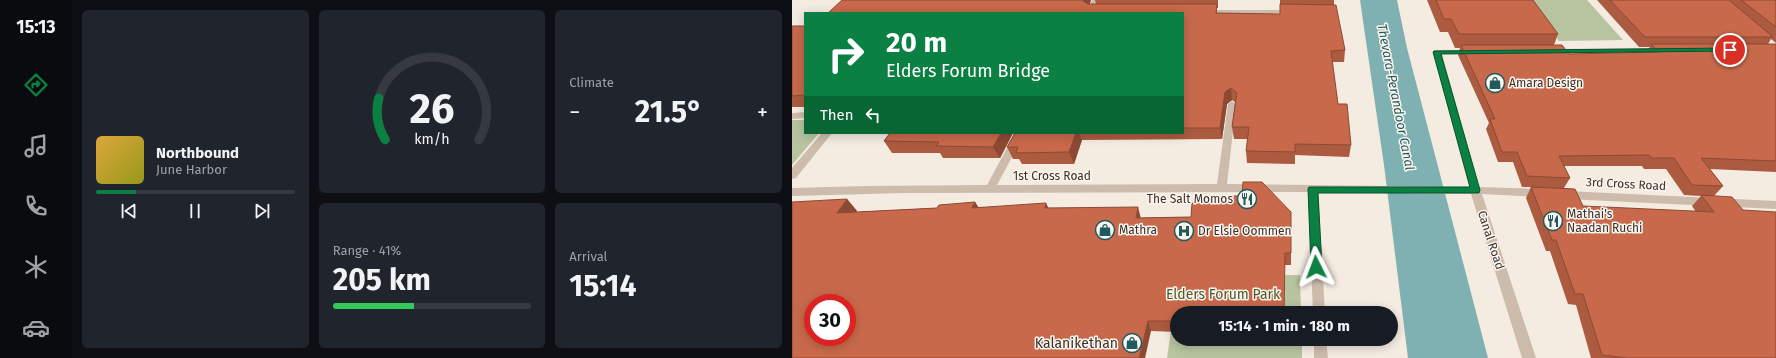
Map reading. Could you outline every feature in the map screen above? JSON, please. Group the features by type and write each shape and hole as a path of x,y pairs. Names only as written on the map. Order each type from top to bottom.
{"street":[{"path":"1095,0 1091,11 1107,11"},
{"path":"1194,12 1298,12"},
{"path":"1547,51 1666,50"},
{"name":"Canal Road","path":"1484,52 1437,52 1475,190 1529,358"},
{"path":"1222,188 1232,104"},
{"path":"792,116 804,115"},
{"path":"792,175 826,134"},
{"path":"990,189 1019,134"},
{"name":"1st Cross Road","path":"792,192 893,189 1313,189"},
{"path":"1313,189 1319,306"},
{"name":"3rd Cross Road","path":"1313,189 1475,190 1776,205"},
{"path":"1320,346 1321,358"}],"green space":[{"path":"1532,0 1587,0 1623,40 1559,41"},
{"path":"792,120 804,120 804,134 818,134 792,165"},
{"name":"Elders Forum Park","path":"1300,275 1301,306 1175,306 1179,276"},
{"name":"Elders Forum Park","path":"1170,338 1170,346 1302,346 1302,358 1167,358"}],"water":[{"name":"Thevara-Perandoor Canal","path":"1360,0 1397,0 1407,48 1488,358 1408,358 1384,165"}],"building":[{"path":"842,0 1084,0 1083,1 1088,4 1217,4 1216,13 1280,14 1280,4 1336,5 1345,50 1331,51 1338,104 1347,104 1351,145 1295,144 1295,152 1246,151 1249,127 1232,127 1237,93 1231,88 1225,92 1220,128 1184,128 1184,12 829,12"},
{"path":"1436,0 1533,0 1558,34 1459,34 1451,19 1444,19"},
{"path":"1610,0 1729,0 1773,37 1645,37"},
{"path":"1741,0 1776,0 1776,27"},
{"path":"792,26 804,26 804,95 792,96"},
{"path":"1651,44 1776,44 1776,161 1701,158 1723,186 1692,185 1674,158 1651,158 1649,155 1559,156 1570,178 1527,176 1517,152 1502,152 1490,119 1495,119 1461,45 1562,45 1569,54 1659,52"},
{"path":"889,134 1000,134 993,147 936,146 939,142 884,141"},
{"path":"1014,134 1076,134 1069,152 1016,153 1018,147 1007,147"},
{"path":"1243,182 1262,182 1291,212 1291,253 1285,253 1284,306 1170,306 1170,321 1148,321 1139,358 792,358 792,202 847,199 837,213 937,208 939,205 975,202 972,208 1046,203 1045,208 1138,207 1136,218 1191,217 1192,203 1229,203 1230,196 1242,196"},
{"path":"1531,187 1575,189 1583,206 1714,212 1701,195 1732,197 1743,210 1776,212 1776,358 1628,358 1602,355 1583,294 1575,294 1556,240 1552,240"}],"place":[{"name":"Amara Design","path":"1495,83"},
{"name":"The Salt Momos","path":"1247,199"},
{"name":"Mathai's Naadan Ruchi","path":"1553,221"},
{"name":"Mathra","path":"1105,230"},
{"name":"Dr Elsie Oommen","path":"1184,231"},
{"name":"Kalanikethan","path":"1132,343"}],"route":[{"path":"1316,267 1313,189 1475,190 1437,52 1730,50"}]}
